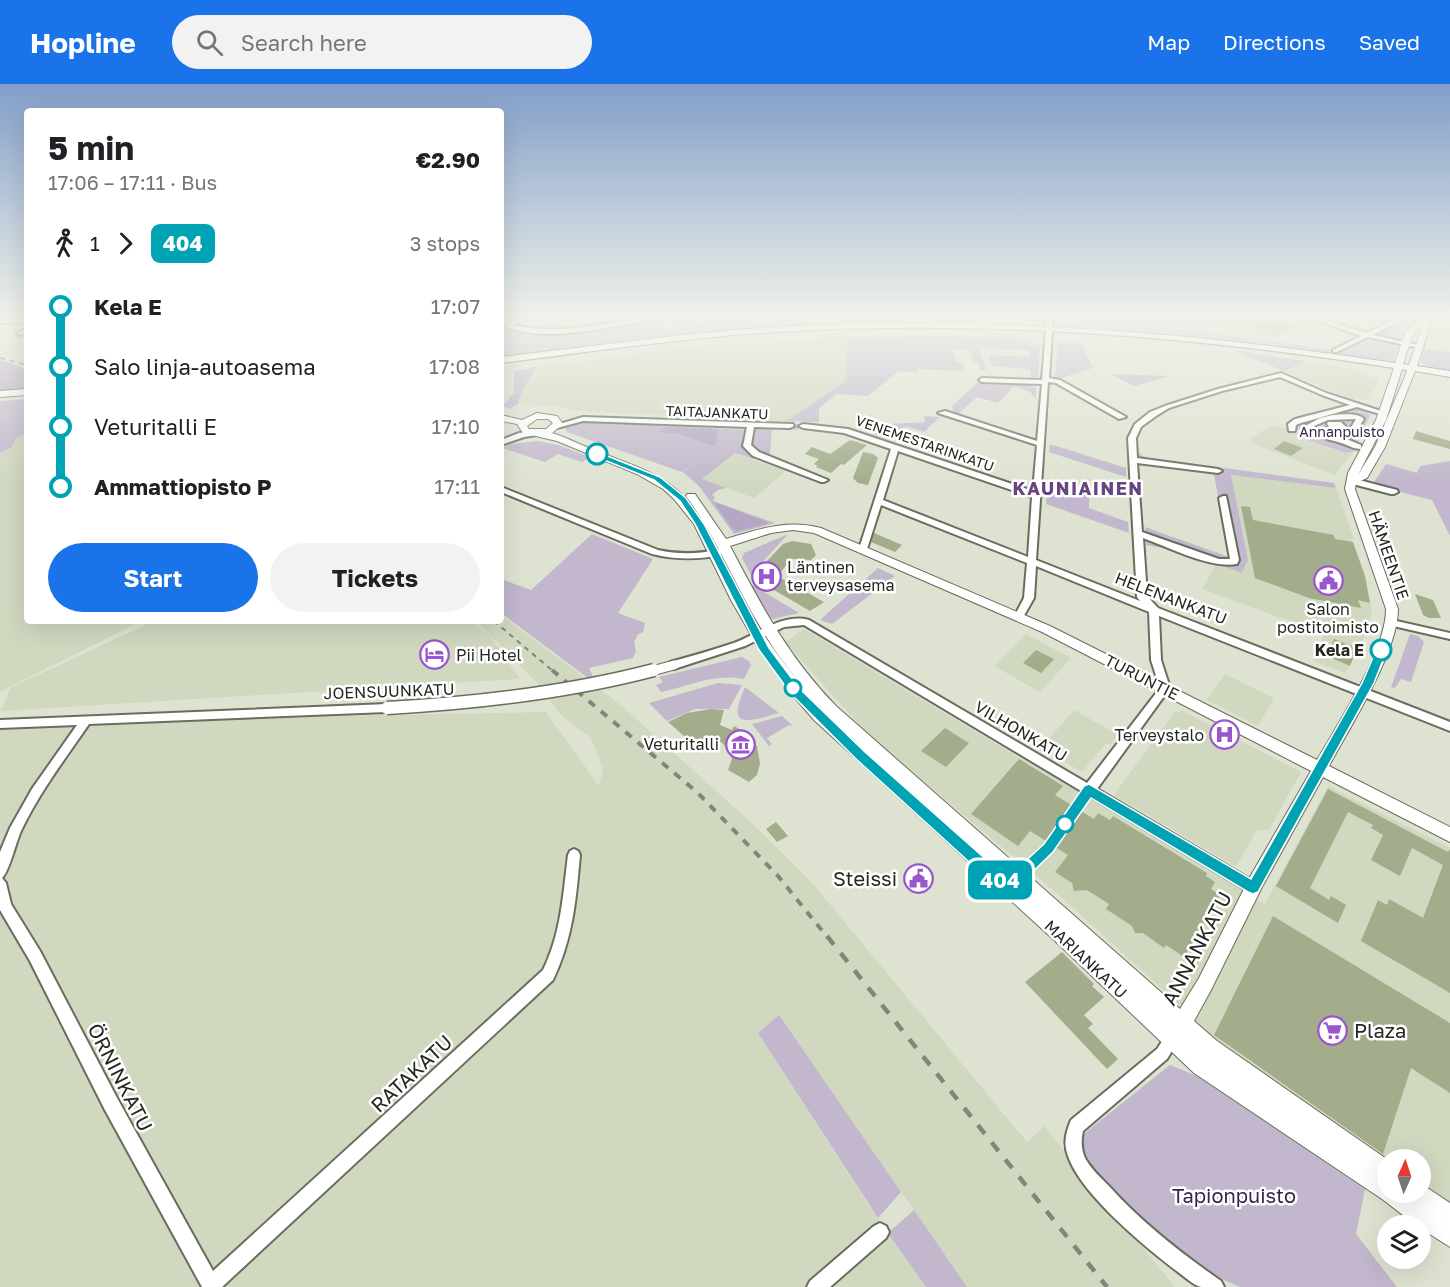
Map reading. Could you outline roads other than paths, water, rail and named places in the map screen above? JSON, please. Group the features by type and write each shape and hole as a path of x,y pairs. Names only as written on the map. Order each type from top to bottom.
{"main road":[{"path":"1384,372 1393,384"},
{"path":"1352,481 1353,473 1370,444 1383,413 1397,372"},
{"path":"1352,481 1363,476 1375,456 1411,372"},
{"path":"1426,372 1450,376"},
{"path":"0,394 24,392"},
{"path":"504,411 549,416 557,420 556,426 537,433"},
{"path":"504,419 523,426 527,420 538,416"},
{"name":"MARIANKATU","path":"523,426 526,431 649,474 663,483 688,506 718,549"},
{"name":"MARIANKATU","path":"556,426 558,431 564,435 670,478 697,503 718,549 788,683 819,716 1060,934 1177,1031 1210,1048 1377,1164"},
{"name":"HÄMEENTIE","path":"1320,768 1363,691 1392,622 1392,609 1352,497 1352,481"},
{"name":"TURUNTIE","path":"718,549 792,530 828,536 863,549 1019,617 1165,688 1450,835"},
{"name":"ANNANKATU","path":"1177,1031 1320,768"},
{"name":"MARIANKATU","path":"1177,1031 1201,1066 1377,1184"},
{"name":"MARIANKATU","path":"1404,1203 1450,1236"},
{"path":"1431,1203 1450,1217"}],"street":[{"path":"1019,617 1029,598 1045,372"},
{"path":"1089,790 1165,688 1156,660 1154,609 1142,597 1132,460 1132,438 1138,426 1153,414 1211,392 1281,375 1324,394 1383,413"},
{"path":"982,380 1058,381 1122,417"},
{"path":"1292,429 1292,424 1298,421 1356,405"},
{"path":"942,412 1040,444"},
{"name":"TAITAJANKATU","path":"549,416 790,426"},
{"path":"1309,426 1331,416 1358,417 1360,419 1355,429 1349,436 1340,438"},
{"name":"TAITAJANKATU","path":"556,426 578,419 607,419"},
{"path":"751,425 747,446 756,454 824,480"},
{"path":"504,440 523,426"},
{"name":"VENEMESTARINKATU","path":"803,426 845,431 1036,495"},
{"path":"1309,426 1355,429"},
{"path":"1309,426 1320,434 1340,438 1358,447"},
{"path":"1336,428 1340,438"},
{"path":"504,441 527,433 537,433"},
{"path":"863,549 895,447"},
{"path":"1132,460 1218,471"},
{"path":"1352,481 1394,492"},
{"path":"504,490 665,555 693,559 718,549"},
{"path":"1137,533 1218,562 1234,562 1223,498"},
{"name":"HELENANKATU","path":"879,501 1450,726"},
{"name":"VILHONKATU","path":"763,633 796,620 806,622 1253,888"},
{"path":"1392,622 1450,636"},
{"name":"JOENSUUNKATU","path":"0,724 387,708 498,701 599,684 674,665 742,644 763,633"},
{"path":"1146,679 1156,660"},
{"path":"0,873 5,851 20,820 86,720"},
{"name":"RATAKATU","path":"211,1286 548,975 560,952 566,925 574,855"},
{"name":"ÖRNINKATU","path":"0,883 5,906 40,965 111,1104 211,1286"},
{"path":"1177,1031 1162,1054 1077,1125 1072,1136 1074,1151 1079,1164 1145,1235 1215,1287"},
{"path":"816,1287 880,1232"}],"railway":[{"path":"498,624 554,672"},
{"path":"552,670 698,793 778,876 828,938"},
{"path":"827,936 1107,1287"}],"place":[{"name":"Läntinen terveysasema","path":"766,576"},
{"name":"Salon postitoimisto","path":"1328,581"},
{"name":"Kela E","path":"1381,650"},
{"name":"Pii Hotel","path":"435,655"},
{"name":"Terveystalo","path":"1225,735"},
{"name":"Veturitalli","path":"740,744"},
{"name":"Steissi","path":"918,878"},
{"name":"Plaza","path":"1333,1030"}],"district":[{"name":"KAUNIAINEN","path":"1078,488"}],"park label":[{"name":"Annanpuisto","path":"1342,431"},
{"name":"Tapionpuisto","path":"1234,1195"}]}
